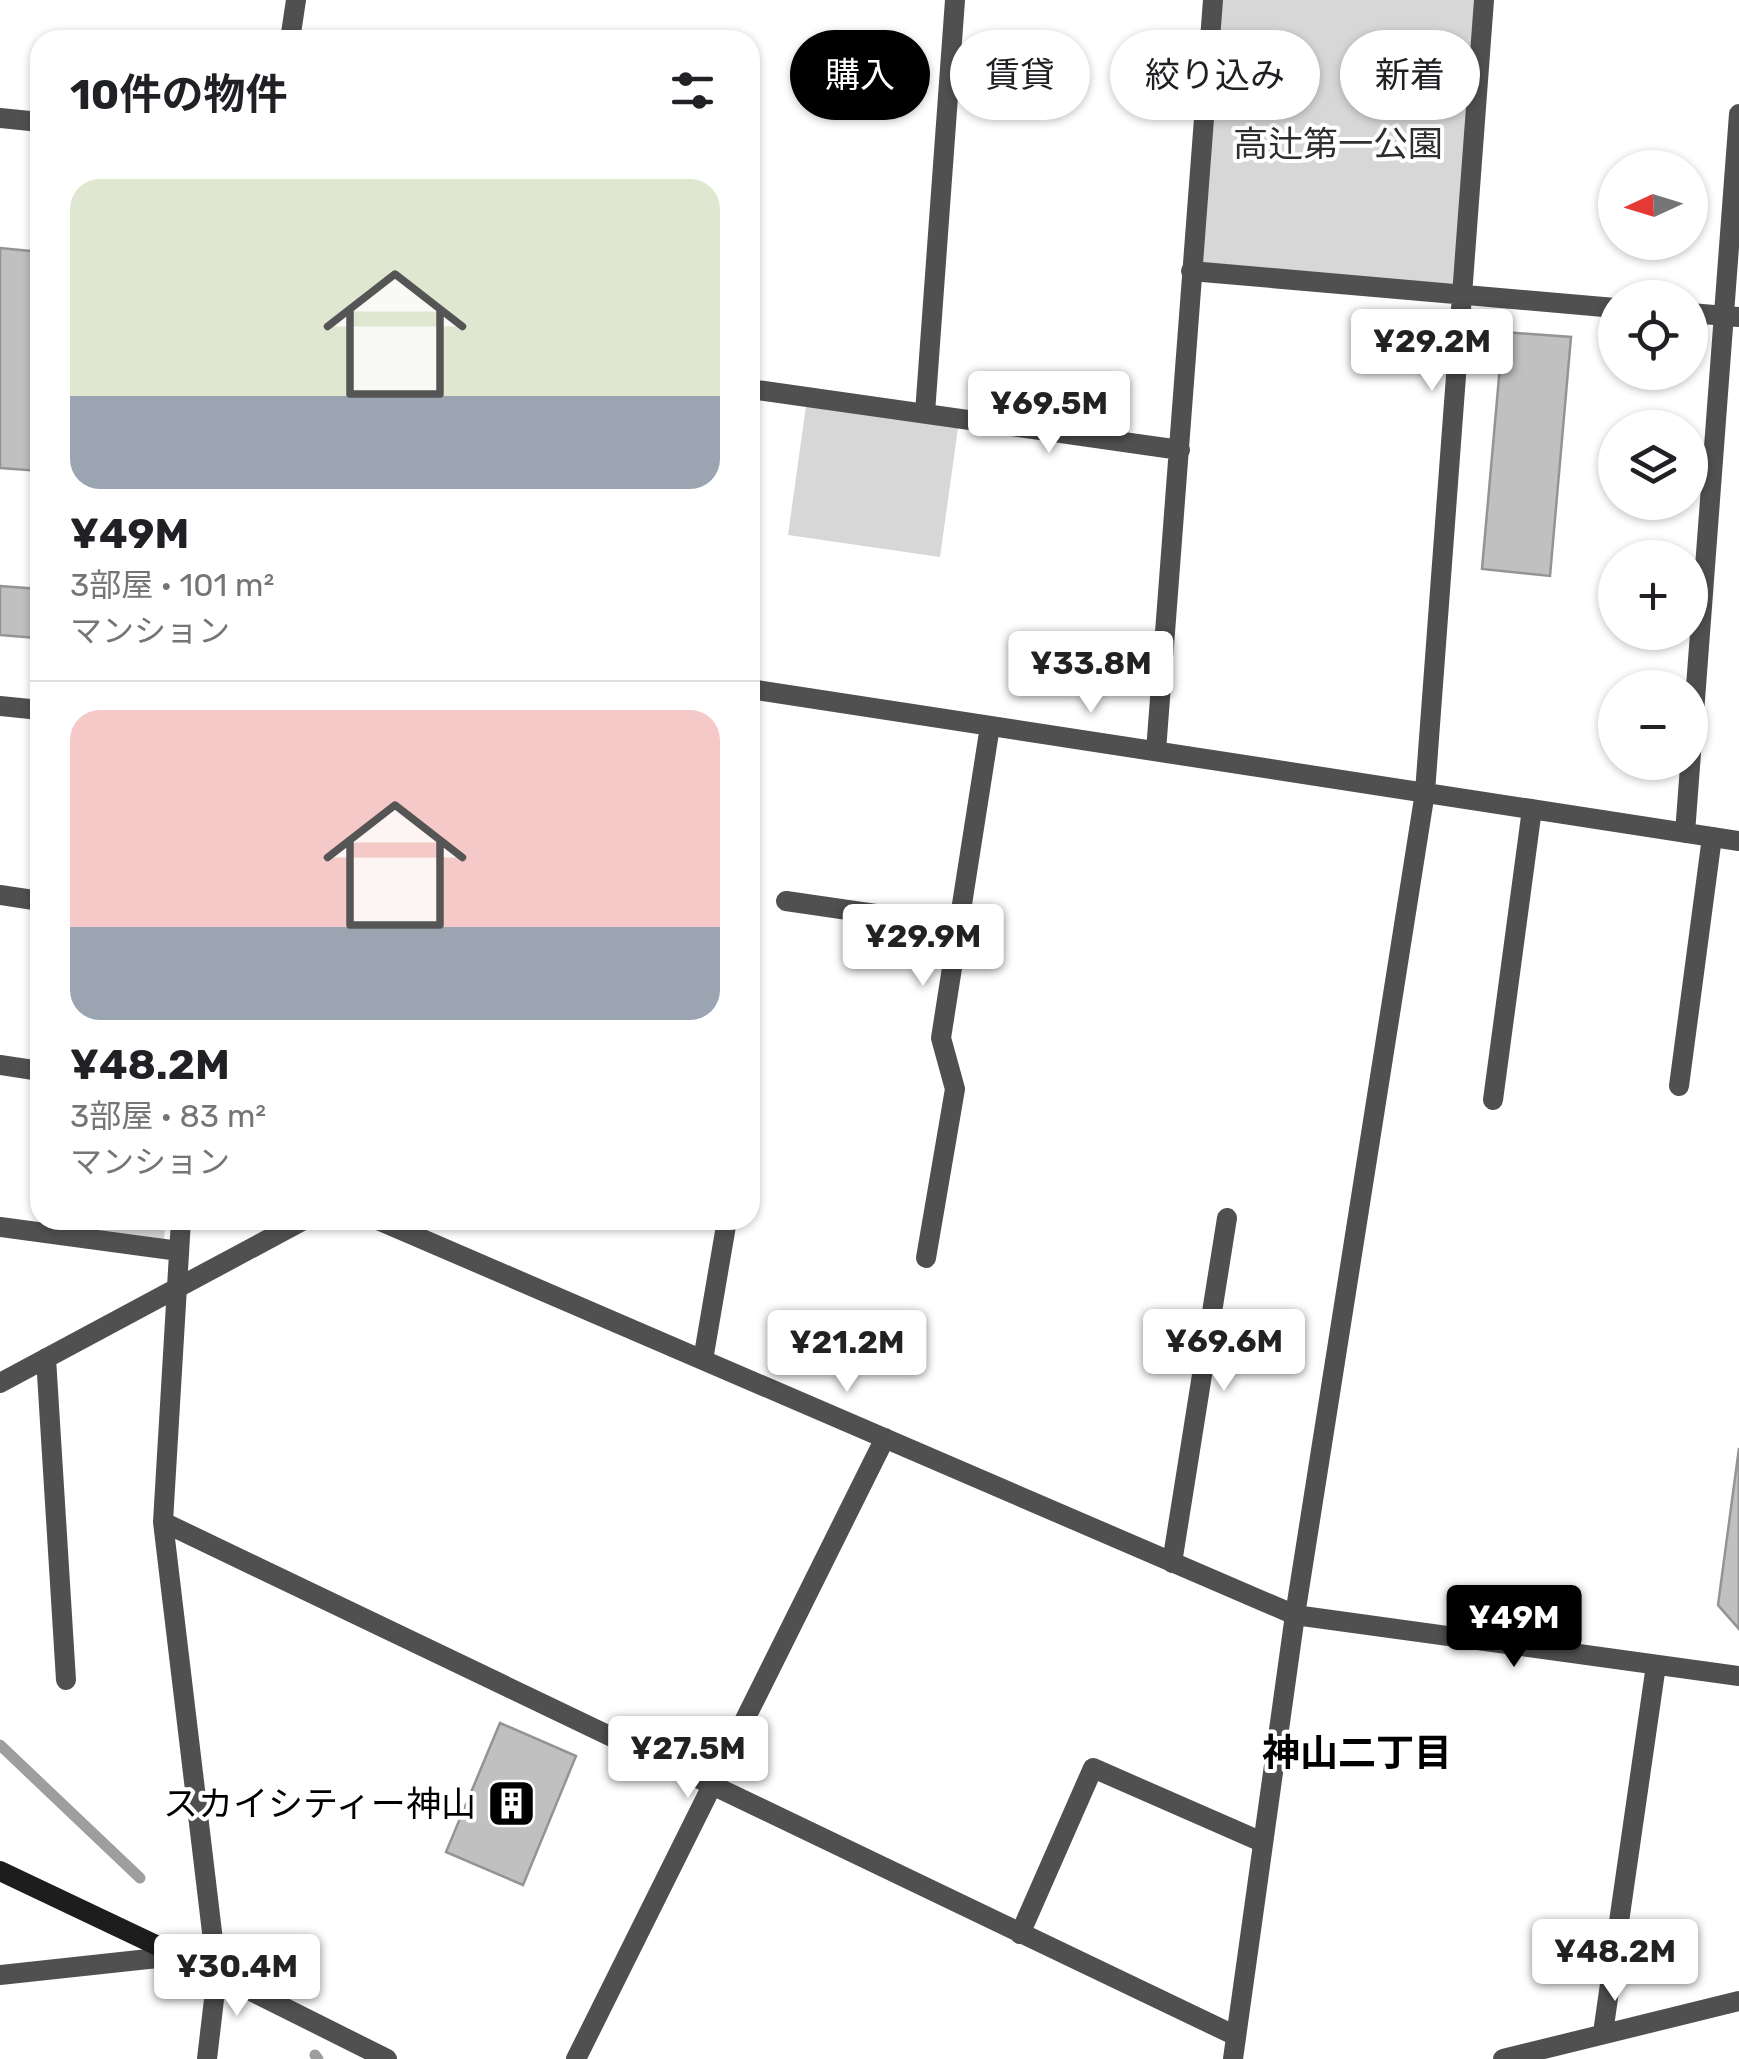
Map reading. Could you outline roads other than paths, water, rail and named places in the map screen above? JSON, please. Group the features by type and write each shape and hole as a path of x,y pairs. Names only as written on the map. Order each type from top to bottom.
{"street":[{"path":"292,30 296,0"},
{"path":"925,412 955,0"},
{"path":"1156,751 1213,0"},
{"path":"1233,2059 1295,1616 1425,792 1465,296 1484,0"},
{"path":"1685,832 1732,316 1739,114"},
{"path":"0,118 30,121"},
{"path":"1190,272 1598,307"},
{"path":"760,390 1180,450"},
{"path":"760,691 1739,841"},
{"path":"0,706 30,709"},
{"path":"926,1258 955,1090 940,1038 990,726"},
{"path":"1493,1100 1532,809"},
{"path":"1679,1086 1712,837"},
{"path":"0,895 30,900"},
{"path":"786,902 958,926"},
{"path":"0,1065 30,1070"},
{"path":"1172,1563 1226,1218"},
{"path":"0,1227 179,1251"},
{"path":"180,1230 163,1522 217,1974 207,2059"},
{"path":"0,1383 285,1230"},
{"path":"401,1230 1295,1616 1739,1676"},
{"path":"702,1360 725,1230"},
{"path":"46,1358 66,1680"},
{"path":"576,2059 885,1438"},
{"path":"163,1522 1234,2036"},
{"path":"1602,2032 1656,1664"},
{"path":"1020,1934 1093,1768 1262,1842"},
{"path":"0,1872 386,2059"},
{"path":"0,1974 176,1956"},
{"path":"1503,2059 1739,2001"}],"waterway":[{"path":"0,1745 140,1878"},
{"path":"315,2055 318,2059"}],"place":[{"name":"スカイシティー神山","path":"511,1804"}],"district":[{"name":"神山二丁目","path":"1357,1753"}],"park label":[{"name":"高辻第一公園","path":"1338,144"}]}
